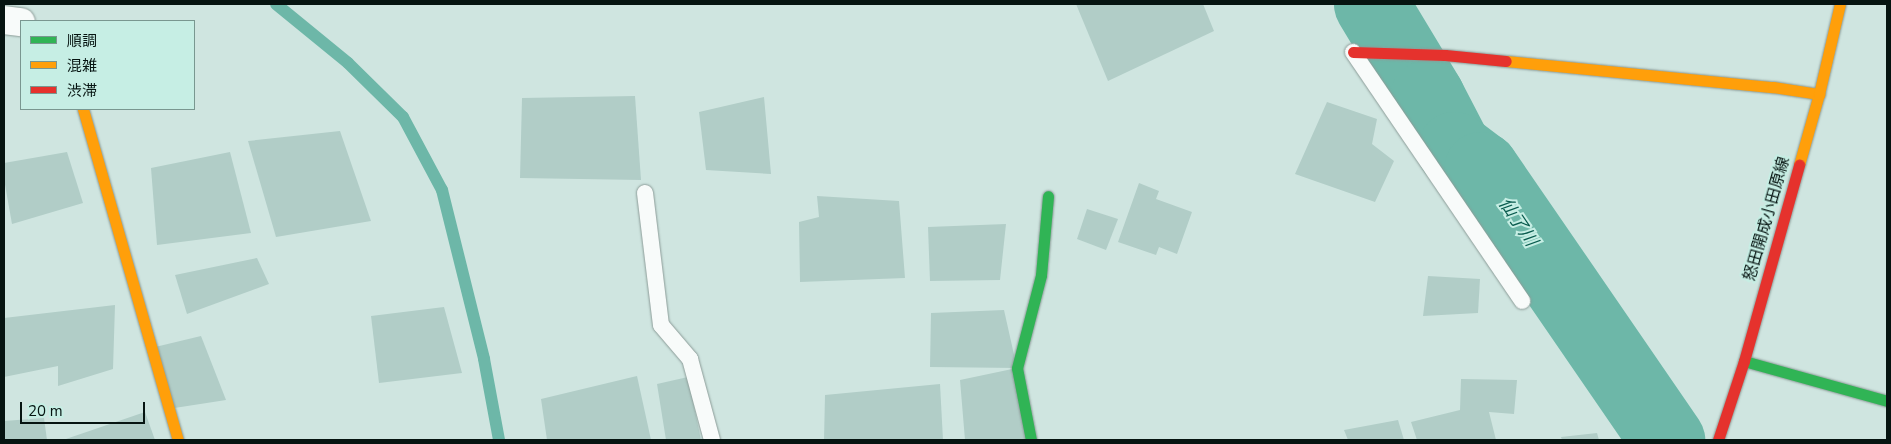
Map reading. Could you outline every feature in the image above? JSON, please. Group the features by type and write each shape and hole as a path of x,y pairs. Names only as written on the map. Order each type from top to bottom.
{"street":[{"name":"怒田開成小田原線","path":"1718,440 1744,361 1820,94 1840,4"},
{"path":"4,20 20,22"},
{"path":"1353,52 1445,55 1773,87 1820,94"},
{"path":"83,110 178,440"},
{"path":"1031,440 1017,368 1041,275 1048,196"},
{"path":"1744,361 1887,401"}],"lane":[{"path":"1353,52 1522,301"},
{"path":"645,193 661,325 690,359 712,440"}],"building":[{"path":"1076,4 1203,4 1214,31 1108,81"},
{"path":"635,96 641,180 520,178 522,98"},
{"path":"764,97 771,174 706,170 699,112"},
{"path":"1327,102 1377,119 1372,144 1394,161 1375,202 1295,174"},
{"path":"340,131 371,221 276,237 248,141"},
{"path":"67,152 83,203 12,224 4,179 4,163"},
{"path":"230,152 251,233 157,245 151,168"},
{"path":"1139,183 1159,191 1156,199 1192,212 1177,254 1159,247 1156,255 1118,242"},
{"path":"817,196 899,201 905,278 800,282 799,222 819,217"},
{"path":"1087,209 1118,219 1106,250 1077,239"},
{"path":"1006,224 1000,280 930,281 928,227"},
{"path":"257,258 269,284 187,314 175,275"},
{"path":"1428,276 1480,279 1478,313 1423,316"},
{"path":"115,305 113,369 58,386 58,366 4,377 4,318"},
{"path":"444,307 462,373 379,383 371,316"},
{"path":"1004,310 1017,368 930,367 931,313"},
{"path":"201,336 226,400 168,409 151,348"},
{"path":"1017,368 1031,440 965,440 960,380"},
{"path":"637,376 651,440 547,440 541,399"},
{"path":"688,377 701,440 666,440 657,384"},
{"path":"1461,379 1517,380 1514,414 1489,412 1496,440 1417,440 1411,422 1460,410"},
{"path":"940,384 943,440 824,440 825,395"},
{"path":"145,412 155,440 63,440"},
{"path":"44,418 47,440 4,440 4,421"},
{"path":"1398,420 1404,440 1348,440 1344,430"},
{"path":"1597,433 1599,440 1562,440 1561,437"}],"waterway":[{"path":"276,4 348,63 403,117 442,190 484,359 499,440"},
{"name":"仙了川","path":"1371,4 1427,97 1454,149 1481,169 1667,440"}],"traffic: fast":[{"path":"1031,440 1017,368 1041,275 1048,196"},
{"path":"1744,361 1887,401"}],"traffic: slow":[{"path":"1799,165 1819,94 1840,4"},
{"path":"1506,61 1773,87 1819,94"},
{"path":"83,110 178,440"}],"traffic: jam":[{"path":"1353,52 1445,55 1506,61"},
{"path":"1718,440 1744,361 1799,165"}]}
